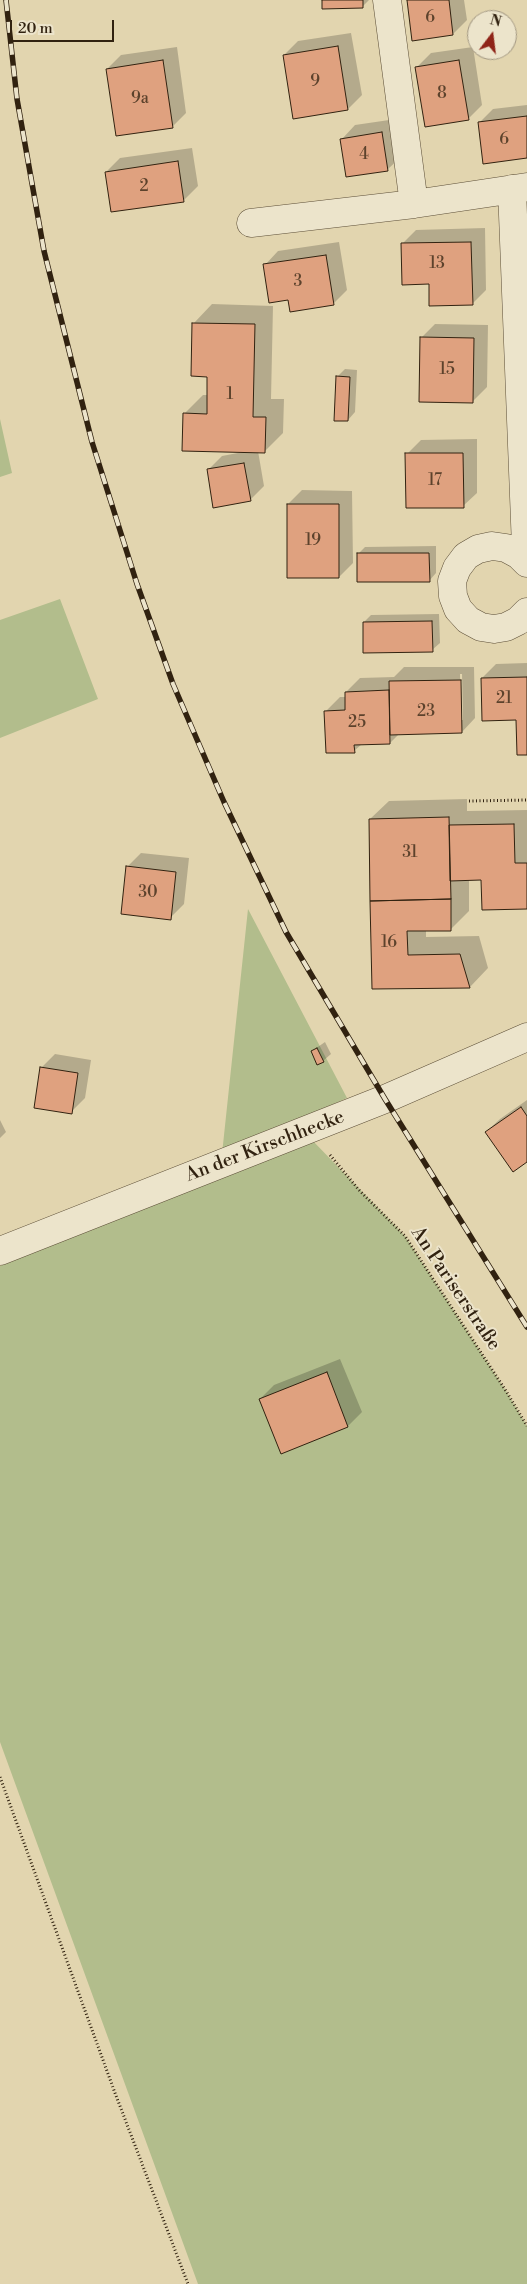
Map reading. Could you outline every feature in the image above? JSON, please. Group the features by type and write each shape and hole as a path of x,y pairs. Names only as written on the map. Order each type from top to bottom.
{"street":[{"path":"387,0 414,204"},
{"path":"251,223 414,204 519,188 526,548 523,559 506,548 492,546 478,549 466,556 457,568 452,581 453,596 458,609 468,620 481,626 494,629 506,627 518,621 527,612"},
{"name":"An der Kirschhecke","path":"0,1251 385,1100 527,1038"}],"path":[{"path":"469,801 527,800"},
{"name":"An Pariserstraße","path":"310,1129 359,1190 404,1236 527,1426"},
{"path":"0,1777 115,2093 188,2284"}],"green space":[{"path":"0,419 12,473 0,477"},
{"path":"60,599 98,699 0,738 0,620"},
{"path":"248,909 347,1098 222,1154"},
{"path":"311,1139 405,1236 527,1426 527,2284 198,2284 0,1742 0,1266"}],"building":[{"path":"322,0 363,0 363,8 322,9"},
{"path":"407,0 449,0 453,35 412,41"},
{"path":"338,46 348,110 293,119 283,55"},
{"path":"163,60 173,128 116,136 106,69"},
{"path":"459,60 469,120 425,127 415,67"},
{"path":"527,116 527,158 483,164 478,122"},
{"path":"382,132 388,171 346,177 340,139"},
{"path":"178,161 184,202 111,212 105,172"},
{"path":"471,242 473,305 429,306 429,284 402,285 401,243"},
{"path":"326,255 334,305 290,312 288,300 269,303 263,264"},
{"path":"192,323 255,324 253,417 266,417 265,453 182,451 183,413 207,414 207,377 191,376"},
{"path":"420,337 474,338 473,403 419,402"},
{"path":"336,376 350,377 348,421 334,421"},
{"path":"405,453 463,453 464,508 406,508"},
{"path":"244,463 251,501 213,508 207,469"},
{"path":"287,504 339,504 339,578 287,578"},
{"path":"357,553 429,553 430,582 357,582"},
{"path":"432,621 433,652 363,653 363,622"},
{"path":"527,677 527,755 517,755 516,720 482,721 481,678"},
{"path":"461,680 462,733 390,735 389,681"},
{"path":"389,690 390,744 354,745 355,753 326,753 324,711 345,710 345,692"},
{"path":"449,817 451,899 370,901 369,819"},
{"path":"514,824 515,863 527,863 527,909 482,910 481,880 450,881 449,825"},
{"path":"126,866 176,872 171,920 121,914"},
{"path":"451,899 451,931 407,931 408,955 460,954 470,988 372,989 370,901"},
{"path":"317,1048 324,1062 317,1065 311,1051"},
{"path":"40,1067 78,1073 72,1114 34,1108"},
{"path":"521,1107 527,1116 527,1162 513,1172 485,1132"},
{"path":"327,1372 348,1427 281,1454 259,1399"}],"railway":[{"path":"6,0 17,99 44,251 92,442 137,584 173,684 224,802 286,932 385,1099 527,1327"}]}
